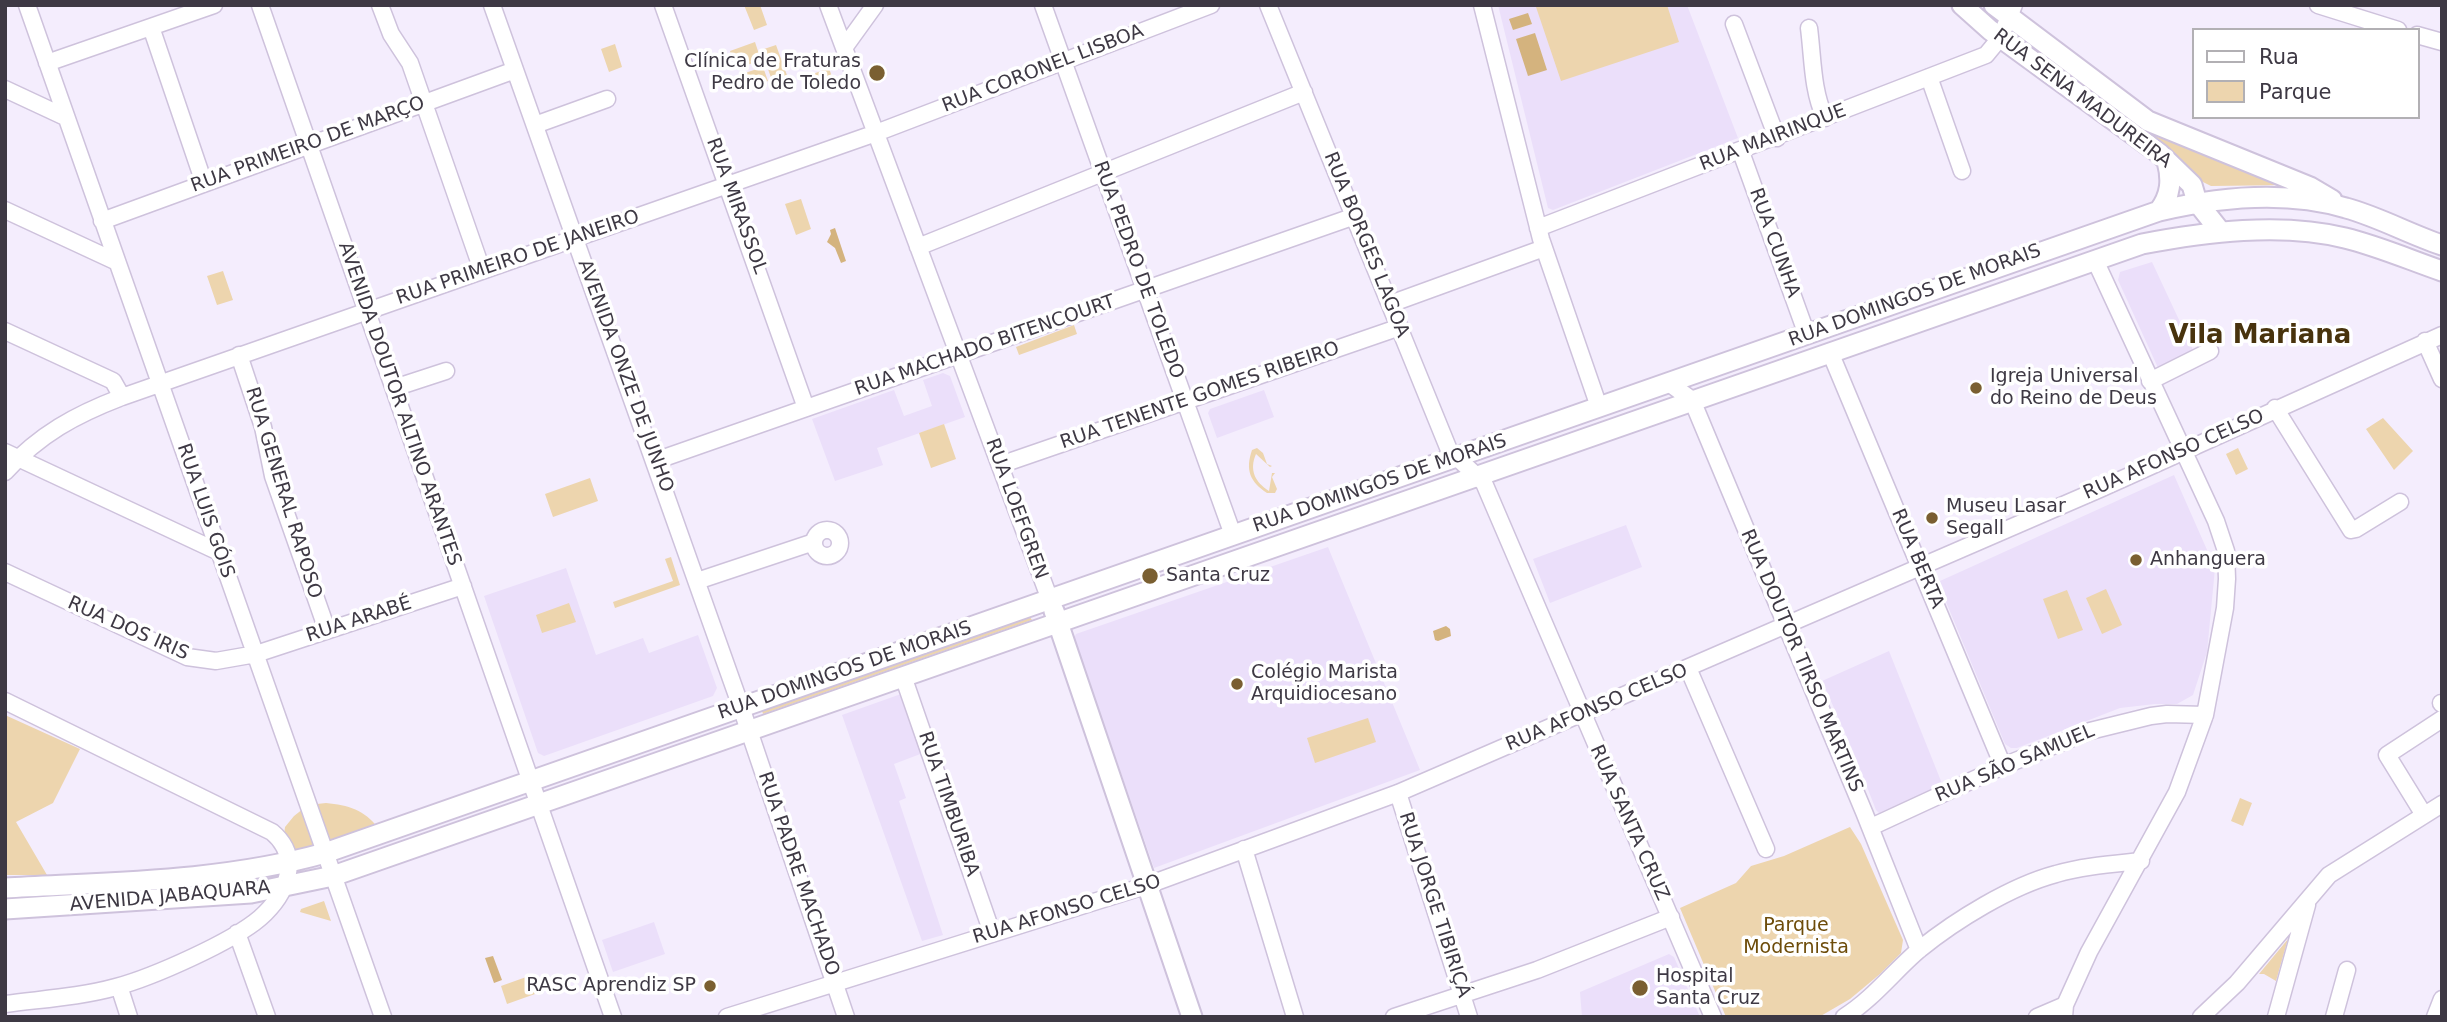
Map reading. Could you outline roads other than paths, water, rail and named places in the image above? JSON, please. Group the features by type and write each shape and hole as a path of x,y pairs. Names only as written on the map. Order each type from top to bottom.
{"main road":[{"name":"RUA SENA MADUREIRA","path":"1962,5 2000,38 2167,162 2192,185 2197,202 2220,231"},
{"name":"RUA SENA MADUREIRA","path":"2005,9 2148,121 2310,187 2346,207"},
{"path":"2159,211 2169,194 2170,176 2167,162"},
{"name":"RUA DOMINGOS DE MORAIS","path":"325,853 2159,211 2197,202 2235,198 2306,200 2346,207 2442,245"},
{"path":"2095,260 2099,246 2112,226"},
{"name":"RUA DOMINGOS DE MORAIS","path":"333,876 2142,244 2220,231 2282,231 2344,238 2442,271"},
{"name":"RUA LOEFGREN","path":"1050,600 1192,1017"},
{"name":"AVENIDA JABAQUARA","path":"5,888 248,871 325,853"},
{"name":"AVENIDA JABAQUARA","path":"5,909 251,893 333,876"}],"street":[{"name":"RUA LUIS GÓIS","path":"27,5 383,1017"},
{"path":"47,63 214,5"},
{"name":"AVENIDA DOUTOR ALTINO ARANTES","path":"260,5 613,1017"},
{"path":"380,5 391,34 410,63 482,270"},
{"name":"AVENIDA ONZE DE JUNHO","path":"492,5 741,707"},
{"name":"RUA MIRASSOL","path":"663,5 806,408"},
{"name":"RUA LOEFGREN","path":"828,5 1050,600"},
{"path":"844,48 875,5"},
{"name":"RUA PEDRO DE TOLEDO","path":"1043,5 1233,535"},
{"name":"RUA CORONEL LISBOA","path":"876,133 1212,5"},
{"name":"RUA BORGES LAGOA","path":"1268,5 1450,450 1478,475"},
{"path":"1482,5 1538,228 1599,407"},
{"path":"2318,5 2392,28"},
{"path":"2000,38 2005,9"},
{"path":"1734,24 1777,138"},
{"path":"151,27 204,183"},
{"path":"1809,28 1816,75 1815,89 1825,118"},
{"path":"2419,36 2442,43"},
{"name":"RUA MAIRINQUE","path":"1538,228 1741,152 1986,55 2000,38"},
{"name":"RUA PRIMEIRO DE MARÇO","path":"102,221 515,70"},
{"path":"1929,77 1962,172"},
{"path":"5,89 65,117"},
{"path":"918,247 1304,92"},
{"path":"535,125 607,99"},
{"name":"RUA PRIMEIRO DE JANEIRO","path":"5,472 12,455 53,429 122,397 876,133"},
{"name":"RUA CUNHA","path":"1741,152 1807,335"},
{"path":"5,210 117,262"},
{"name":"RUA MACHADO BITENCOURT","path":"655,461 1355,216"},
{"path":"1390,304 1544,248"},
{"path":"2037,1017 2064,1011 2106,919 2177,792 2205,715 2225,608 2224,542 2095,260"},
{"name":"RUA TENENTE GOMES RIBEIRO","path":"1000,465 1400,327"},
{"path":"5,331 113,381 122,397"},
{"name":"RUA AFONSO CELSO","path":"727,1017 1148,885 1398,793 1787,626 2442,335"},
{"path":"2426,341 2442,379"},
{"path":"2150,381 2210,351"},
{"name":"RUA BERTA","path":"1830,352 2003,766"},
{"name":"RUA GENERAL RAPOSO","path":"239,355 263,427 273,475 327,630"},
{"path":"394,388 446,371"},
{"path":"1669,383 1692,400"},
{"name":"RUA DOUTOR TIRSO MARTINS","path":"1692,400 1871,827 1919,950"},
{"path":"2275,408 2351,530 2357,529 2400,502"},
{"path":"12,455 220,553"},
{"name":"RUA SANTA CRUZ","path":"1478,475 1484,483 1713,1017"},
{"path":"697,581 814,542"},
{"name":"RUA DOS IRIS","path":"5,572 187,657 216,661 256,654"},
{"name":"RUA ARABÉ","path":"256,654 463,586"},
{"path":"1688,668 1766,849"},
{"name":"RUA TIMBURIBA","path":"903,676 992,933"},
{"path":"5,701 272,832 287,849 290,863 284,887 259,918 237,933 173,965 119,986 78,995 5,1004"},
{"name":"RUA PADRE MACHADO","path":"741,707 846,1017"},
{"name":"RUA SÃO SAMUEL","path":"1871,827 2003,766 2108,724 2168,714 2205,715"},
{"path":"2424,815 2387,755 2442,719"},
{"name":"RUA JORGE TIBIRIÇÁ","path":"1398,793 1469,1017"},
{"path":"2201,1017 2237,983 2337,868 2442,804"},
{"path":"1244,849 1294,1017"},
{"path":"1844,1017 1867,1000 1919,950 1970,914 2032,882 2055,874 2141,860"},
{"path":"2276,1017 2309,899"},
{"path":"1394,1017 1537,970 1671,917"},
{"path":"237,933 267,1017"},
{"path":"2334,1017 2347,970"},
{"path":"119,986 130,1017"},
{"path":"2435,1017 2442,999"}],"place":[{"name":"Clínica de Fraturas Pedro de Toledo","path":"877,73"},
{"name":"Igreja Universal do Reino de Deus","path":"1976,388"},
{"name":"Museu Lasar Segall","path":"1932,518"},
{"name":"Anhanguera","path":"2136,560"},
{"name":"Santa Cruz","path":"1150,576"},
{"name":"Colégio Marista Arquidiocesano","path":"1237,684"},
{"name":"RASC Aprendiz SP","path":"710,986"},
{"name":"Hospital Santa Cruz","path":"1640,988"}],"district":[{"name":"Vila Mariana","path":"2260,336"}],"park label":[{"name":"Parque Modernista","path":"1796,937"}]}
